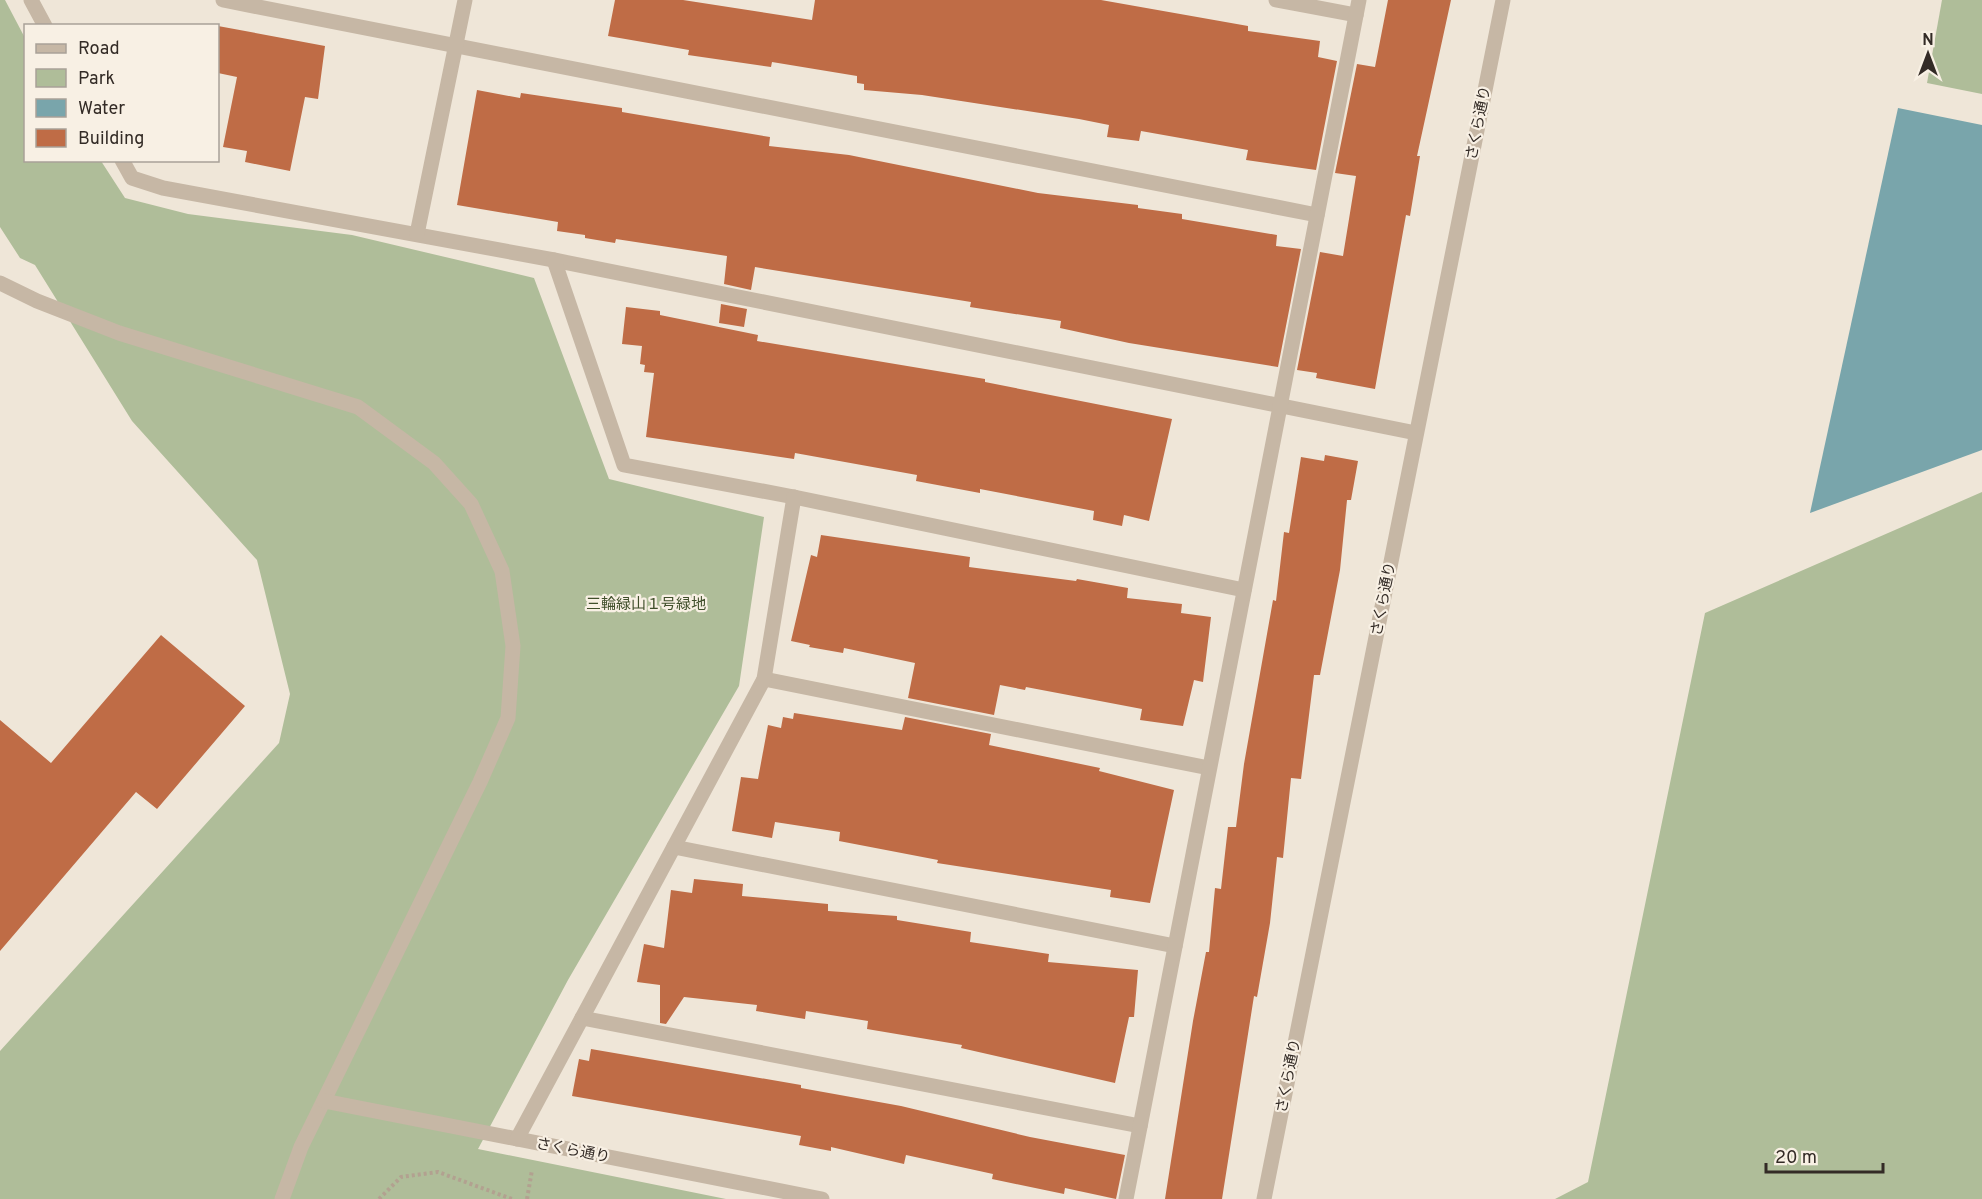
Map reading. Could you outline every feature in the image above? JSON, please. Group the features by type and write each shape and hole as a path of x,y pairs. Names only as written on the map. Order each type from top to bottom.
{"street":[{"path":"31,0 44,24"},
{"path":"223,0 1317,215"},
{"path":"417,234 465,0"},
{"path":"1126,1199 1279,404 1358,8 1276,0"},
{"name":"さくら通り","path":"1264,1199 1503,0"},
{"path":"123,162 132,178 163,188 554,260 1416,433"},
{"path":"554,260 624,465 794,496 1244,590"},
{"path":"0,283 119,333 358,407 434,463 464,495 471,504 502,571 513,646 508,718 480,782 301,1147 282,1199"},
{"path":"517,1139 764,679 794,496"},
{"path":"764,679 1209,768"},
{"path":"674,847 1175,946"},
{"path":"582,1018 1140,1126"},
{"name":"さくら通り","path":"324,1101 822,1199"}],"path":[{"path":"379,1199 401,1177 438,1172 512,1199"}],"green space":[{"name":"三輪緑山１号緑地","path":"0,0 5,0 24,36 24,162 102,162 125,198 188,214 352,235 534,278 609,479 764,517 739,686 568,980 478,1149 726,1199 0,1199 0,1051 279,743 290,694 257,560 132,421 35,265 20,258 0,227"},
{"path":"1942,0 1982,0 1982,94 1927,83"},
{"path":"1982,492 1982,1199 1555,1199 1588,1182 1705,613"}],"water":[{"path":"1898,108 1982,125 1982,450 1810,513"}],"building":[{"path":"615,0 683,0 812,20 815,0 1101,0 1248,26 1248,31 1320,41 1318,57 1337,61 1316,170 1246,160 1248,150 1141,131 1139,141 1107,137 1109,125 922,95 864,90 864,84 857,83 857,76 772,62 771,67 688,55 689,50 608,36"},
{"path":"1388,0 1451,0 1417,156 1420,156 1410,216 1406,215 1375,389 1316,378 1317,373 1297,370 1320,252 1343,256 1356,176 1335,173 1357,64 1375,67"},
{"path":"219,26 325,46 318,99 305,97 290,171 245,162 247,151 223,147 237,77 219,73"},
{"path":"477,90 520,98 521,93 622,108 622,112 770,137 769,146 849,155 1038,193 1138,205 1138,208 1182,214 1182,219 1277,235 1276,246 1301,249 1278,367 1129,343 1060,328 1061,321 970,307 971,302 755,267 751,290 724,284 727,256 616,239 615,243 585,238 585,235 557,231 558,222 457,205"},
{"path":"721,304 747,309 744,327 719,323"},
{"path":"626,307 660,311 660,315 758,335 757,341 985,379 985,382 1172,419 1149,521 1124,515 1122,526 1093,520 1094,511 980,489 980,493 916,481 917,475 795,453 794,459 646,437 654,373 644,372 645,365 640,364 642,346 622,344"},
{"path":"1325,455 1358,461 1351,500 1347,500 1340,570 1320,675 1314,675 1301,779 1291,778 1283,858 1277,857 1270,923 1257,997 1254,996 1222,1199 1165,1199 1193,1021 1206,952 1209,952 1215,888 1221,889 1228,827 1236,827 1244,764 1273,600 1276,601 1284,532 1289,533 1301,457 1324,461"},
{"path":"821,535 970,557 969,567 1076,581 1077,579 1128,588 1127,598 1182,604 1181,613 1211,617 1203,682 1194,680 1183,726 1140,720 1142,709 1026,687 1025,690 1000,685 994,715 908,698 915,663 844,648 843,653 809,647 810,645 791,641 811,555 817,557"},
{"path":"161,635 245,706 157,809 136,792 0,951 0,720 51,763"},
{"path":"794,713 902,730 905,717 991,734 989,745 1100,768 1099,771 1174,790 1150,903 1110,897 1111,890 937,863 938,860 839,841 840,832 775,822 772,838 732,831 741,777 758,779 768,725 781,728 783,717 793,719"},
{"path":"694,879 743,884 742,896 828,904 828,911 897,916 897,920 971,932 970,942 1049,954 1048,962 1138,970 1134,1017 1129,1017 1115,1083 961,1048 962,1045 867,1029 868,1021 806,1011 805,1019 756,1011 757,1005 684,997 666,1024 660,1023 660,985 637,982 644,944 664,948 671,890 692,893"},
{"path":"591,1049 801,1085 801,1088 901,1106 1030,1137 1125,1155 1116,1199 1065,1188 1064,1194 992,1179 993,1174 906,1155 904,1164 831,1147 831,1151 799,1145 801,1136 572,1096 579,1059 589,1061"}]}
